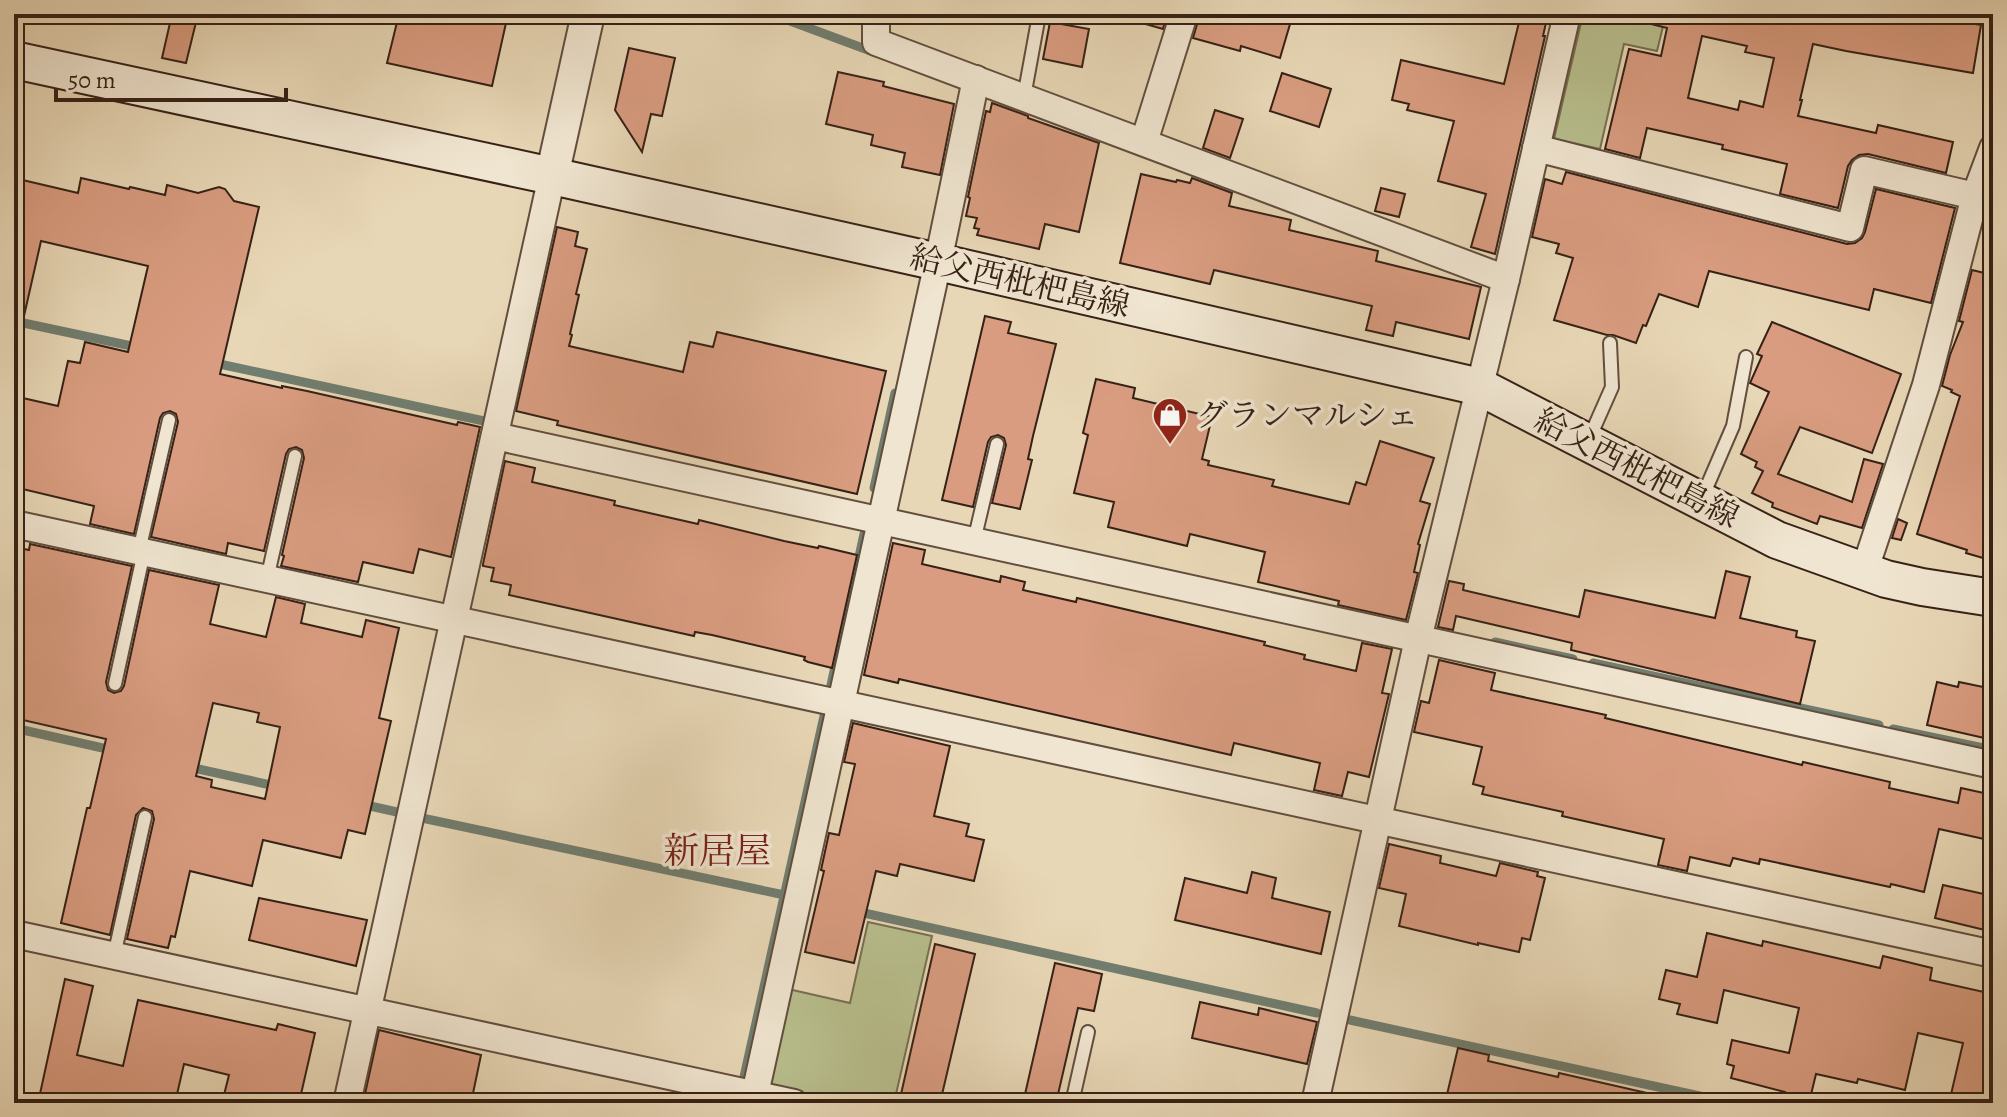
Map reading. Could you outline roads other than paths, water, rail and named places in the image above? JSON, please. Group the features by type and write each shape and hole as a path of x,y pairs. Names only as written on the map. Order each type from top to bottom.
{"main road":[{"name":"給父西枇杷島線","path":"14,60 938,262 1480,387 1777,540 1864,572 1922,587 1993,598"}],"street":[{"path":"347,1103 588,14"},
{"path":"876,14 876,42 1506,279"},
{"path":"1144,142 1184,14"},
{"path":"1315,1103 1418,639 1567,14"},
{"path":"754,1099 976,79"},
{"path":"1536,148 1850,228 1864,170 1975,196"},
{"path":"1864,572 1926,385 1975,196 1991,157"},
{"path":"495,436 1993,765"},
{"path":"14,524 1993,954"},
{"path":"14,934 754,1099 794,1103"}],"lane":[{"path":"1024,97 1039,15 1032,14"},
{"path":"1588,442 1612,387 1610,343"},
{"path":"1701,501 1733,426 1746,357"},
{"path":"115,684 169,420"},
{"path":"974,541 997,444"},
{"path":"267,579 295,456"},
{"path":"114,956 145,817"},
{"path":"1072,1103 1088,1032"}],"waterway":[{"path":"781,14 782,18 876,53"},
{"path":"14,321 141,348"},
{"path":"210,362 484,421"},
{"path":"874,488 895,393"},
{"path":"831,685 864,534"},
{"path":"1495,642 1573,659"},
{"path":"1593,663 1879,725"},
{"path":"744,1077 824,716"},
{"path":"14,728 116,751"},
{"path":"1893,729 1993,750"},
{"path":"189,767 280,787"},
{"path":"361,804 397,812"},
{"path":"422,818 789,896"},
{"path":"855,911 1317,1013"},
{"path":"1350,1020 1732,1103"}],"place":[{"name":"グランマルシェ","path":"1170,446"}],"district":[{"name":"新居屋","path":"717,850"}]}
